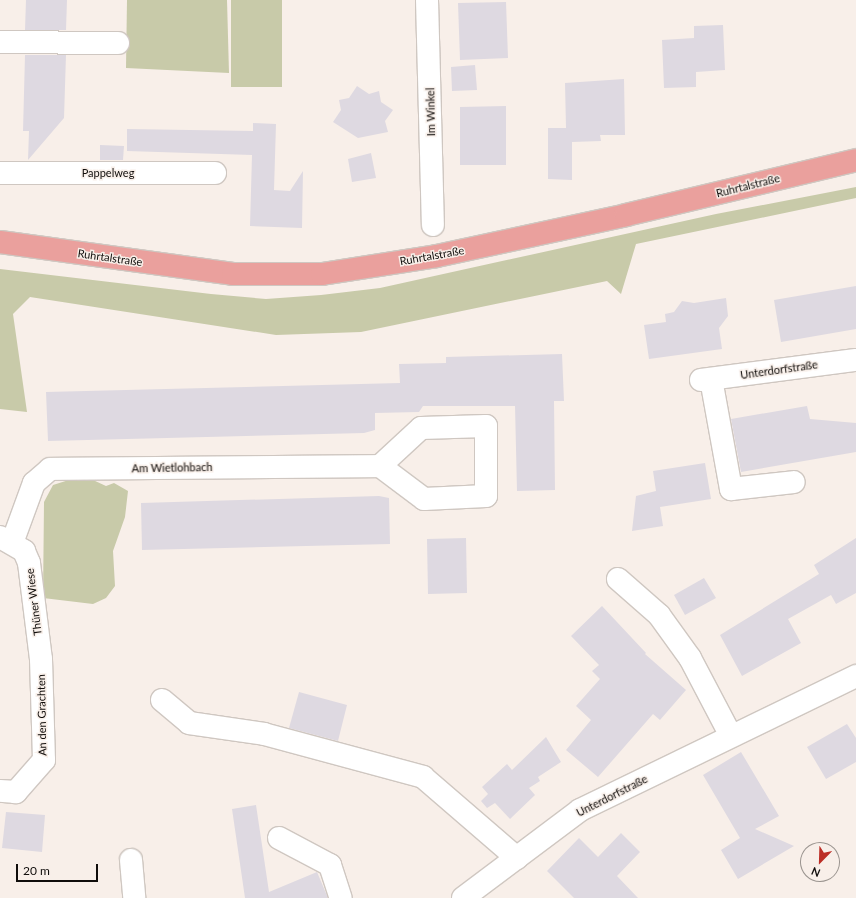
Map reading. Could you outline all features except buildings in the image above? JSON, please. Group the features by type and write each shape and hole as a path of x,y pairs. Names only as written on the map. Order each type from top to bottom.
{"main road":[{"name":"Ruhrtalstraße","path":"0,242 233,274 322,274 460,251 626,215 856,160"}],"street":[{"name":"Im Winkel","path":"427,0 433,225"},
{"path":"0,42 118,43"},
{"name":"Pappelweg","path":"0,173 215,173"},
{"name":"Unterdorfstraße","path":"794,482 730,489 706,380 856,360"},
{"path":"486,426 486,496 424,499 380,466 421,428 486,426"},
{"name":"Am Wietlohbach","path":"6,540 34,483 50,469 380,466"},
{"name":"Thüner Wiese","path":"6,540 24,551 29,563 41,659"},
{"path":"618,579 659,616 690,658 731,736"},
{"name":"An den Grachten","path":"0,790 16,792 44,760 41,659"},
{"name":"Unterdorfstraße","path":"463,898 580,810 856,676"},
{"path":"162,700 189,723 264,734 423,777 517,858"},
{"path":"279,838 330,865 341,898"},
{"path":"131,860 134,898"}],"green space":[{"path":"127,0 227,0 229,73 126,68"},
{"path":"231,0 282,0 282,87 231,87"},
{"path":"856,187 856,198 636,244 621,294 607,281 361,332 276,335 30,297 13,314 27,412 0,409 0,269 266,299 321,295 380,288 716,214"},
{"path":"72,479 93,480 106,486 114,483 128,491 125,517 113,551 115,586 106,598 93,604 43,598 44,502 53,485"}]}
